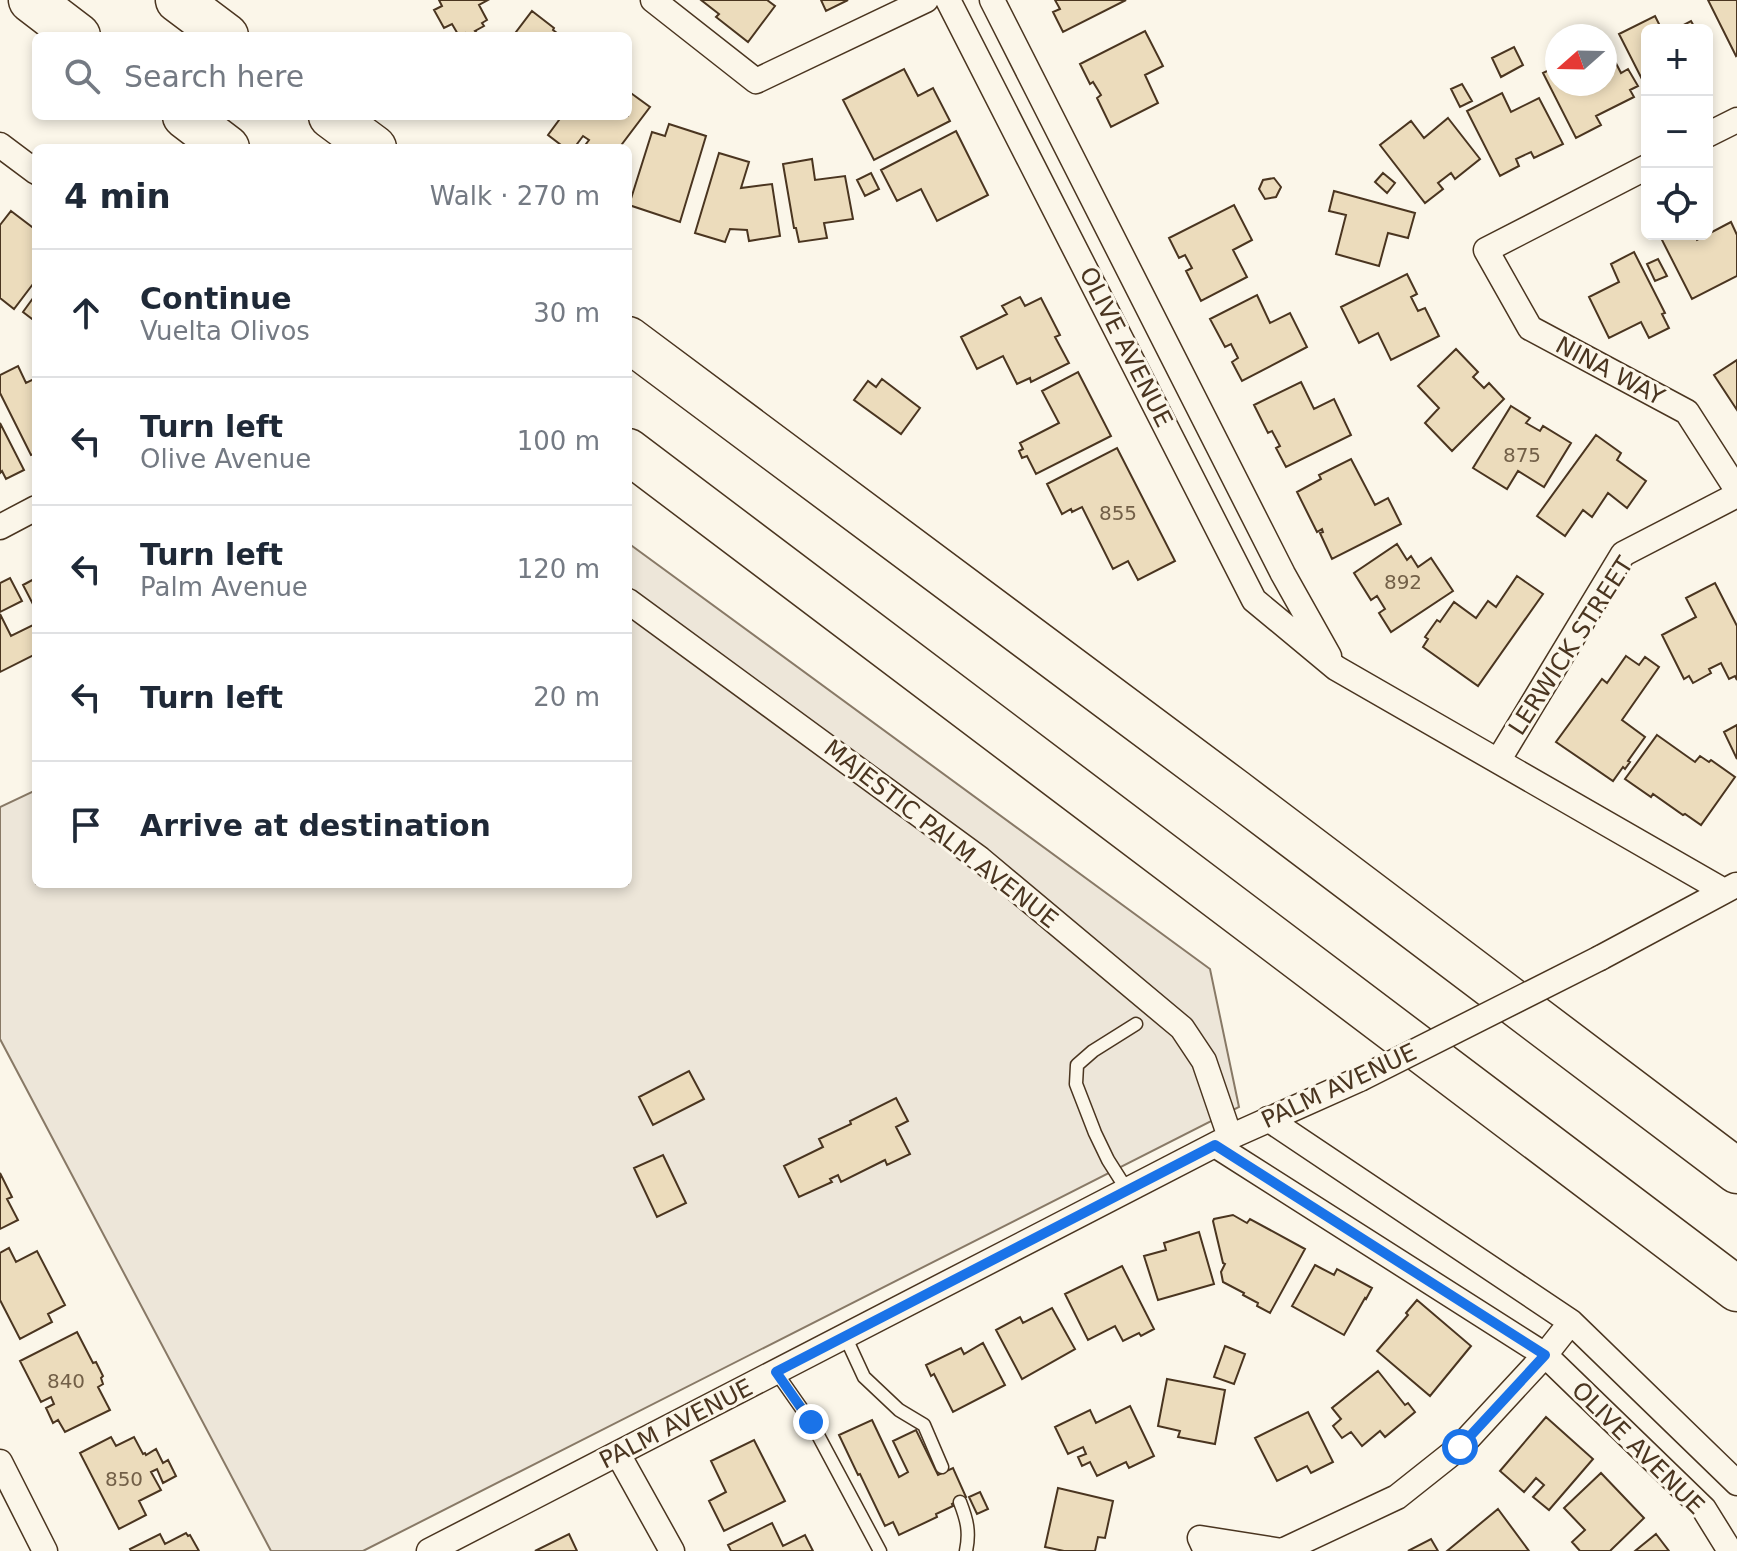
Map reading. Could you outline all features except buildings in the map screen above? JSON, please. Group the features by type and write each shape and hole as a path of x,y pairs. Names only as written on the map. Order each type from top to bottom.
{"highway":[{"path":"31,0 73,32"},
{"path":"178,0 221,32"},
{"path":"190,120 222,144"},
{"path":"336,120 369,144"},
{"path":"632,342 1737,1171"},
{"path":"632,454 1737,1289"}],"street":[{"path":"653,0 756,81 926,0"},
{"name":"OLIVE AVENUE","path":"948,0 1254,600 1336,668 1730,888"},
{"name":"OLIVE AVENUE","path":"992,0 1283,574 1336,668"},
{"path":"1713,132 1737,120"},
{"path":"0,145 32,169"},
{"name":"NINA WAY","path":"1645,168 1486,250 1530,328 1687,412 1737,493"},
{"name":"LERWICK STREET","path":"1498,761 1623,554 1737,493"},
{"path":"0,527 32,510"},
{"name":"MAJESTIC PALM AVENUE","path":"632,604 980,859 1182,1028 1204,1061 1217,1099 1222,1141"},
{"name":"PALM AVENUE","path":"429,1551 1222,1141 1360,1079 1600,958 1730,888"},
{"name":"OLIVE AVENUE","path":"1268,1119 1571,1322 1737,1483"},
{"name":"OLIVE AVENUE","path":"1222,1141 1545,1355 1704,1509 1730,1551"},
{"path":"1206,1551 1200,1538 1282,1551 1397,1497 1460,1447 1545,1355 1571,1322"},
{"path":"618,1454 672,1551"},
{"path":"0,1462 45,1551"}],"lane":[{"path":"1127,1190 1108,1160 1076,1084 1077,1065 1136,1024"},
{"path":"845,1336 864,1377 899,1410 924,1425 942,1467"},
{"path":"776,1372 811,1422 880,1551"},
{"path":"960,1502 969,1524 966,1551"}],"shaded area":[{"path":"632,546 1210,969 1239,1107 363,1551 271,1551 0,1039 0,807 32,792 32,888 632,888"}],"route":[{"path":"811,1422 776,1372 1215,1145 1545,1355 1460,1447"}]}
